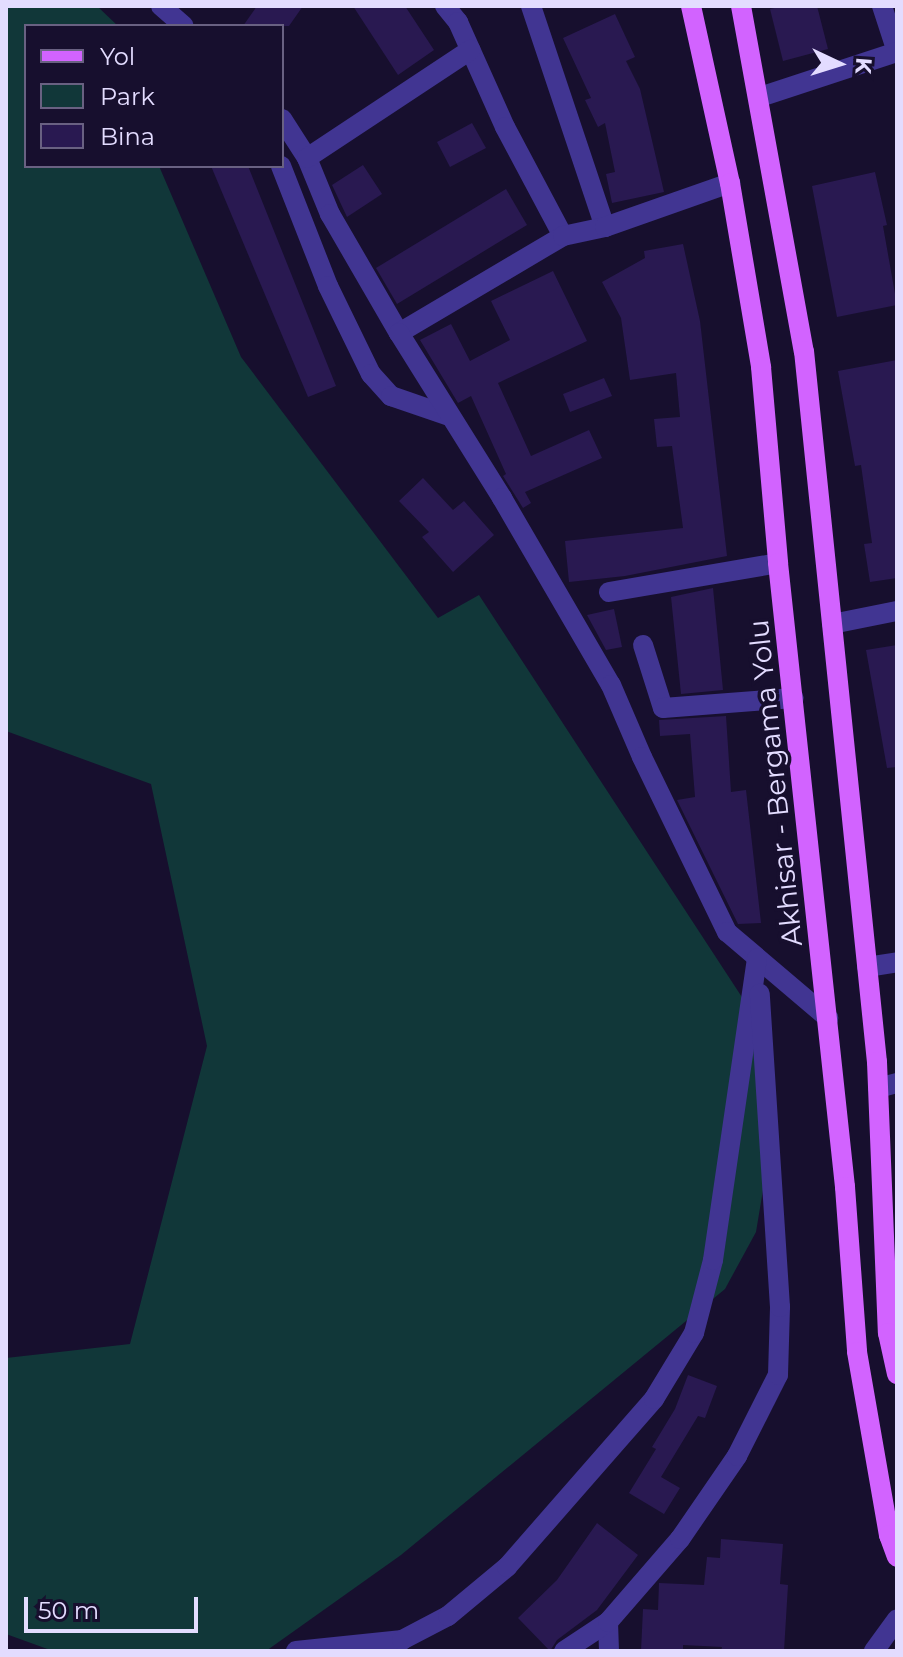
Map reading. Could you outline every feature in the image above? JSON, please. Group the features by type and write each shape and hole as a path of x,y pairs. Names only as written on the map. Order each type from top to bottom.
{"main road":[{"name":"Akhisar - Bergama Yolu","path":"691,6 730,183 761,367 778,563 828,1018 857,1352 889,1535 897,1557"},
{"path":"741,6 804,351 867,967 888,1086 888,1333 897,1374"}],"street":[{"path":"161,6 182,24"},
{"path":"445,6 458,22 505,127 563,236"},
{"path":"531,6 605,227"},
{"path":"760,97 897,52 882,6"},
{"path":"307,158 470,50"},
{"path":"284,122 307,158 330,214 399,333 502,498 611,685 727,932 828,1018"},
{"path":"282,168 328,286 371,374 391,396 449,416"},
{"path":"399,333 563,236 605,227 730,183"},
{"path":"609,592 778,563"},
{"path":"832,624 897,611"},
{"path":"643,645 663,708 794,698"},
{"path":"564,1651 608,1622 697,1515 737,1456 778,1375 780,1307 757,958"},
{"path":"296,1651 402,1640 448,1616 507,1567 654,1399 694,1333 713,1260 757,958"},
{"path":"867,967 897,962"},
{"path":"874,1651 897,1619"},
{"path":"608,1622 609,1651"}],"green space":[{"path":"6,6 97,6 116,24 24,24 24,168 160,168 241,357 438,618 479,595 753,1014 765,1178 756,1232 725,1289 401,1555 266,1651 53,1651 6,1634 6,1358 130,1344 207,1046 151,784 6,731"}],"building":[{"path":"257,6 303,6 289,26 244,24"},
{"path":"353,6 405,6 434,50 398,75"},
{"path":"817,6 828,49 783,61 770,9"},
{"path":"615,14 635,57 626,61 640,89 664,192 612,203 606,174 615,172 605,123 598,127 585,100 591,98 563,38"},
{"path":"472,123 486,148 450,167 437,142"},
{"path":"363,165 382,194 347,217 332,185"},
{"path":"212,168 249,168 336,386 308,397"},
{"path":"875,172 887,225 883,226 897,305 837,317 812,186"},
{"path":"506,189 527,225 397,304 376,268"},
{"path":"683,244 700,321 727,556 625,576 569,582 565,541 683,528 672,446 657,447 654,419 680,417 676,373 630,380 621,318 602,282 645,258 644,251"},
{"path":"553,271 587,341 498,383 531,456 589,430 602,458 525,492 531,503 523,508 503,476 506,474 471,396 458,403 420,340 451,324 470,361 510,340 491,301"},
{"path":"897,360 897,578 870,582 864,544 872,543 861,465 855,466 838,371"},
{"path":"604,378 612,396 570,412 563,394"},
{"path":"423,478 453,510 464,501 494,535 453,572 422,537 429,532 399,501"},
{"path":"713,588 723,690 681,694 671,597"},
{"path":"614,609 622,647 606,650 587,615"},
{"path":"897,645 897,767 887,768 866,650"},
{"path":"726,716 731,792 746,790 761,923 738,924 677,800 695,797 690,734 660,736 659,720"},
{"path":"688,1375 717,1386 705,1418 698,1416 661,1477 680,1488 664,1514 629,1493 656,1449 652,1447 675,1409"},
{"path":"597,1523 638,1555 597,1610 557,1640 550,1651 518,1618 557,1580"},
{"path":"721,1539 783,1544 780,1584 788,1585 784,1651 721,1651 722,1647 683,1645 683,1651 641,1651 643,1609 658,1610 659,1583 704,1585 707,1557 720,1558"}]}
